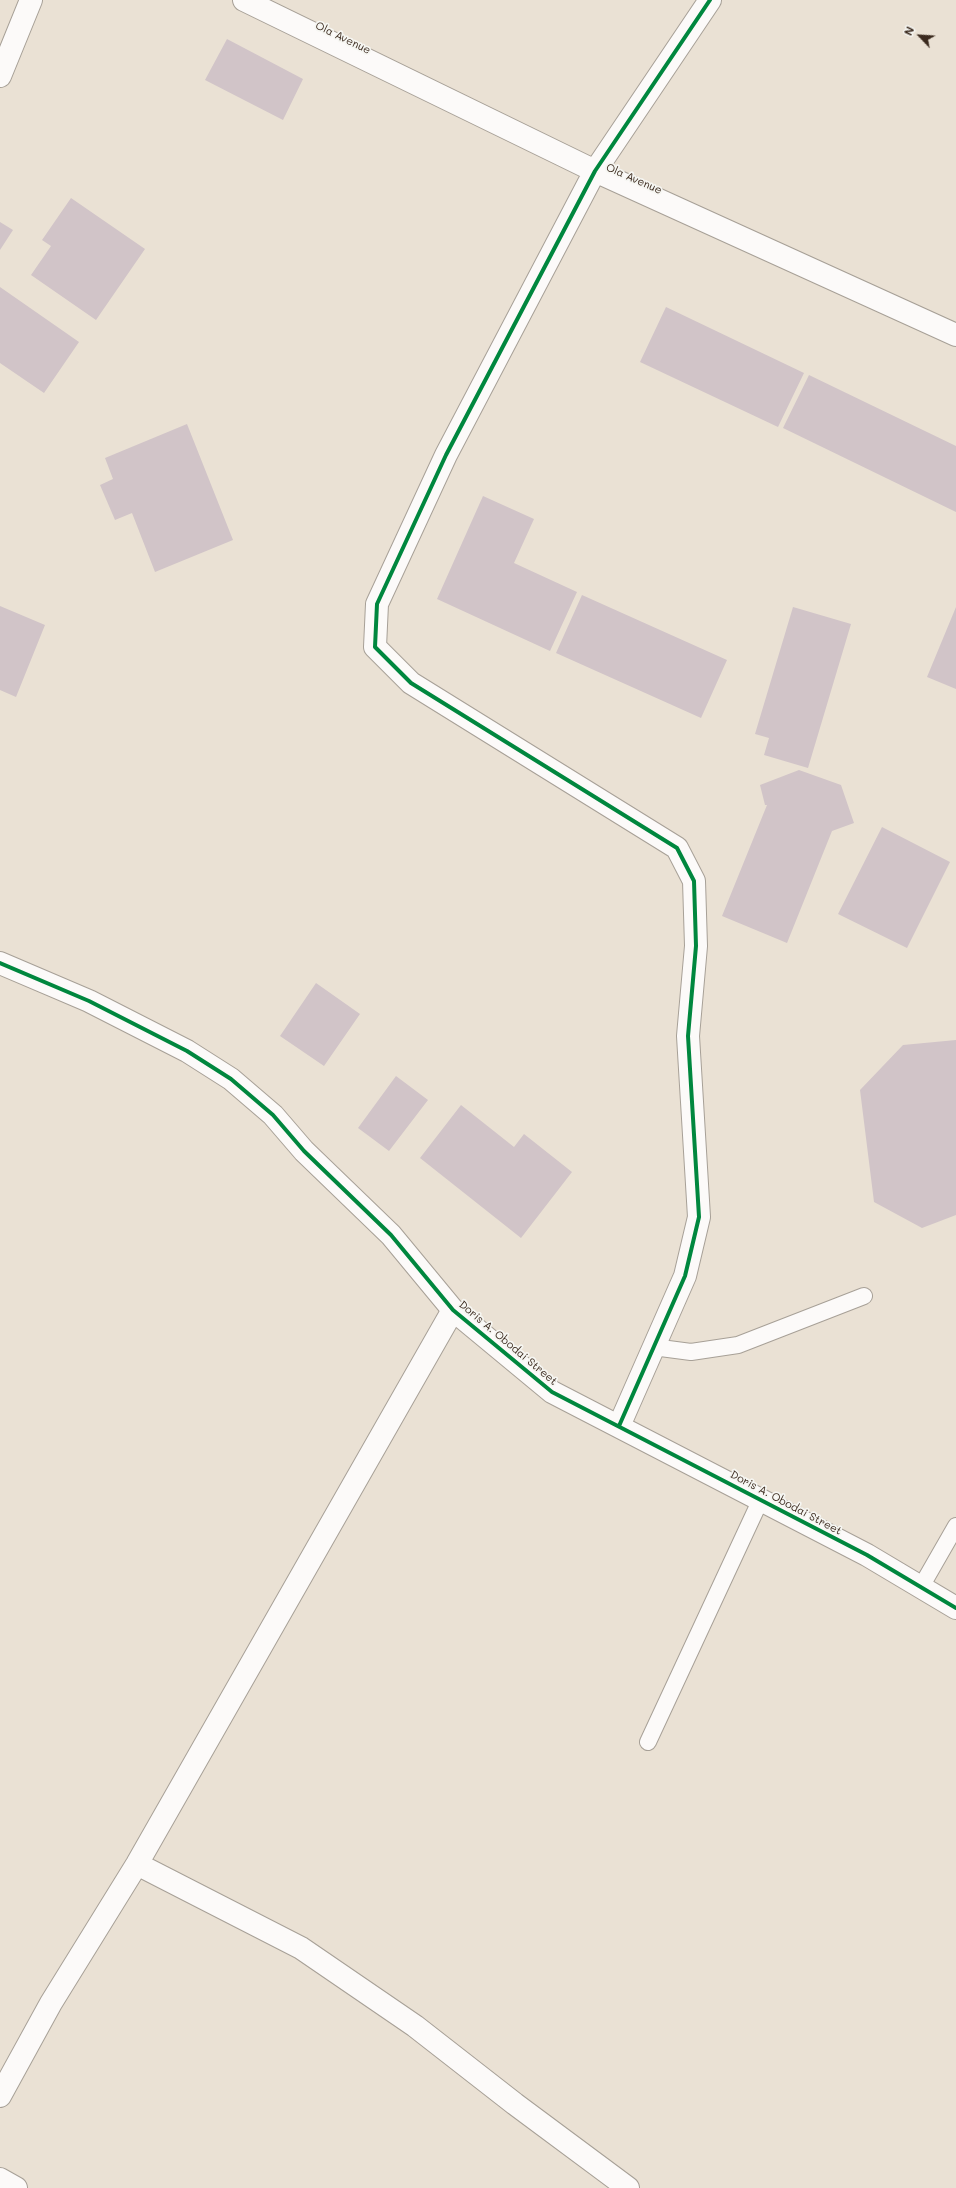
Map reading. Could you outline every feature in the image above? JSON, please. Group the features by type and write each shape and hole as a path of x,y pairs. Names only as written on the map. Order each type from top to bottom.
{"street":[{"path":"0,76 31,0"},
{"name":"Ola Avenue","path":"244,0 595,171 956,335"},
{"path":"619,1426 685,1276 699,1217 688,1036 696,946 694,881 677,848 411,683 375,647 377,604 440,469 595,171 710,0"},
{"name":"Doris A. Obodai Street","path":"0,963 89,1001 187,1051 231,1080 273,1115 304,1151 391,1235 453,1310 552,1392 867,1555 956,1608"},
{"path":"0,2096 51,2003 136,1864 453,1310"},
{"path":"136,1864 301,1948 415,2026 515,2104 628,2188"},
{"path":"0,2179 16,2188"}],"lane":[{"path":"653,1347 691,1352 738,1345 864,1296"},
{"path":"648,1742 761,1499"},
{"path":"921,1587 956,1526"}],"building":[{"path":"227,39 303,79 283,120 205,80"},
{"path":"71,198 145,249 96,320 31,275 51,246 42,240"},
{"path":"0,222 13,230 0,250"},
{"path":"0,287 79,342 44,393 0,363"},
{"path":"666,307 804,373 778,427 640,362"},
{"path":"809,375 956,446 956,512 783,428"},
{"path":"187,424 233,540 155,572 132,513 115,520 100,485 113,479 105,458"},
{"path":"483,496 534,519 514,563 577,592 550,651 437,599"},
{"path":"582,595 727,660 701,718 556,653"},
{"path":"0,606 45,625 16,697 0,690"},
{"path":"793,607 851,624 808,768 764,755 769,738 755,734"},
{"path":"956,607 956,689 927,677"},
{"path":"799,770 841,785 854,823 832,831 787,943 722,916 767,805 765,805 760,785"},
{"path":"882,827 950,862 907,948 838,914"},
{"path":"316,983 360,1014 324,1066 280,1036"},
{"path":"956,1040 956,1215 922,1228 874,1202 860,1090 903,1045"},
{"path":"396,1076 428,1100 389,1151 358,1128"},
{"path":"461,1105 514,1147 524,1134 572,1172 521,1238 420,1158"}],"cycle path":[{"path":"619,1426 685,1276 699,1217 688,1036 696,946 694,881 677,848 411,683 375,647 377,604 446,455 595,171 710,0"},
{"path":"0,963 89,1001 187,1051 231,1079 273,1115 304,1151 391,1235 453,1310 552,1392 867,1555 956,1608"}]}
